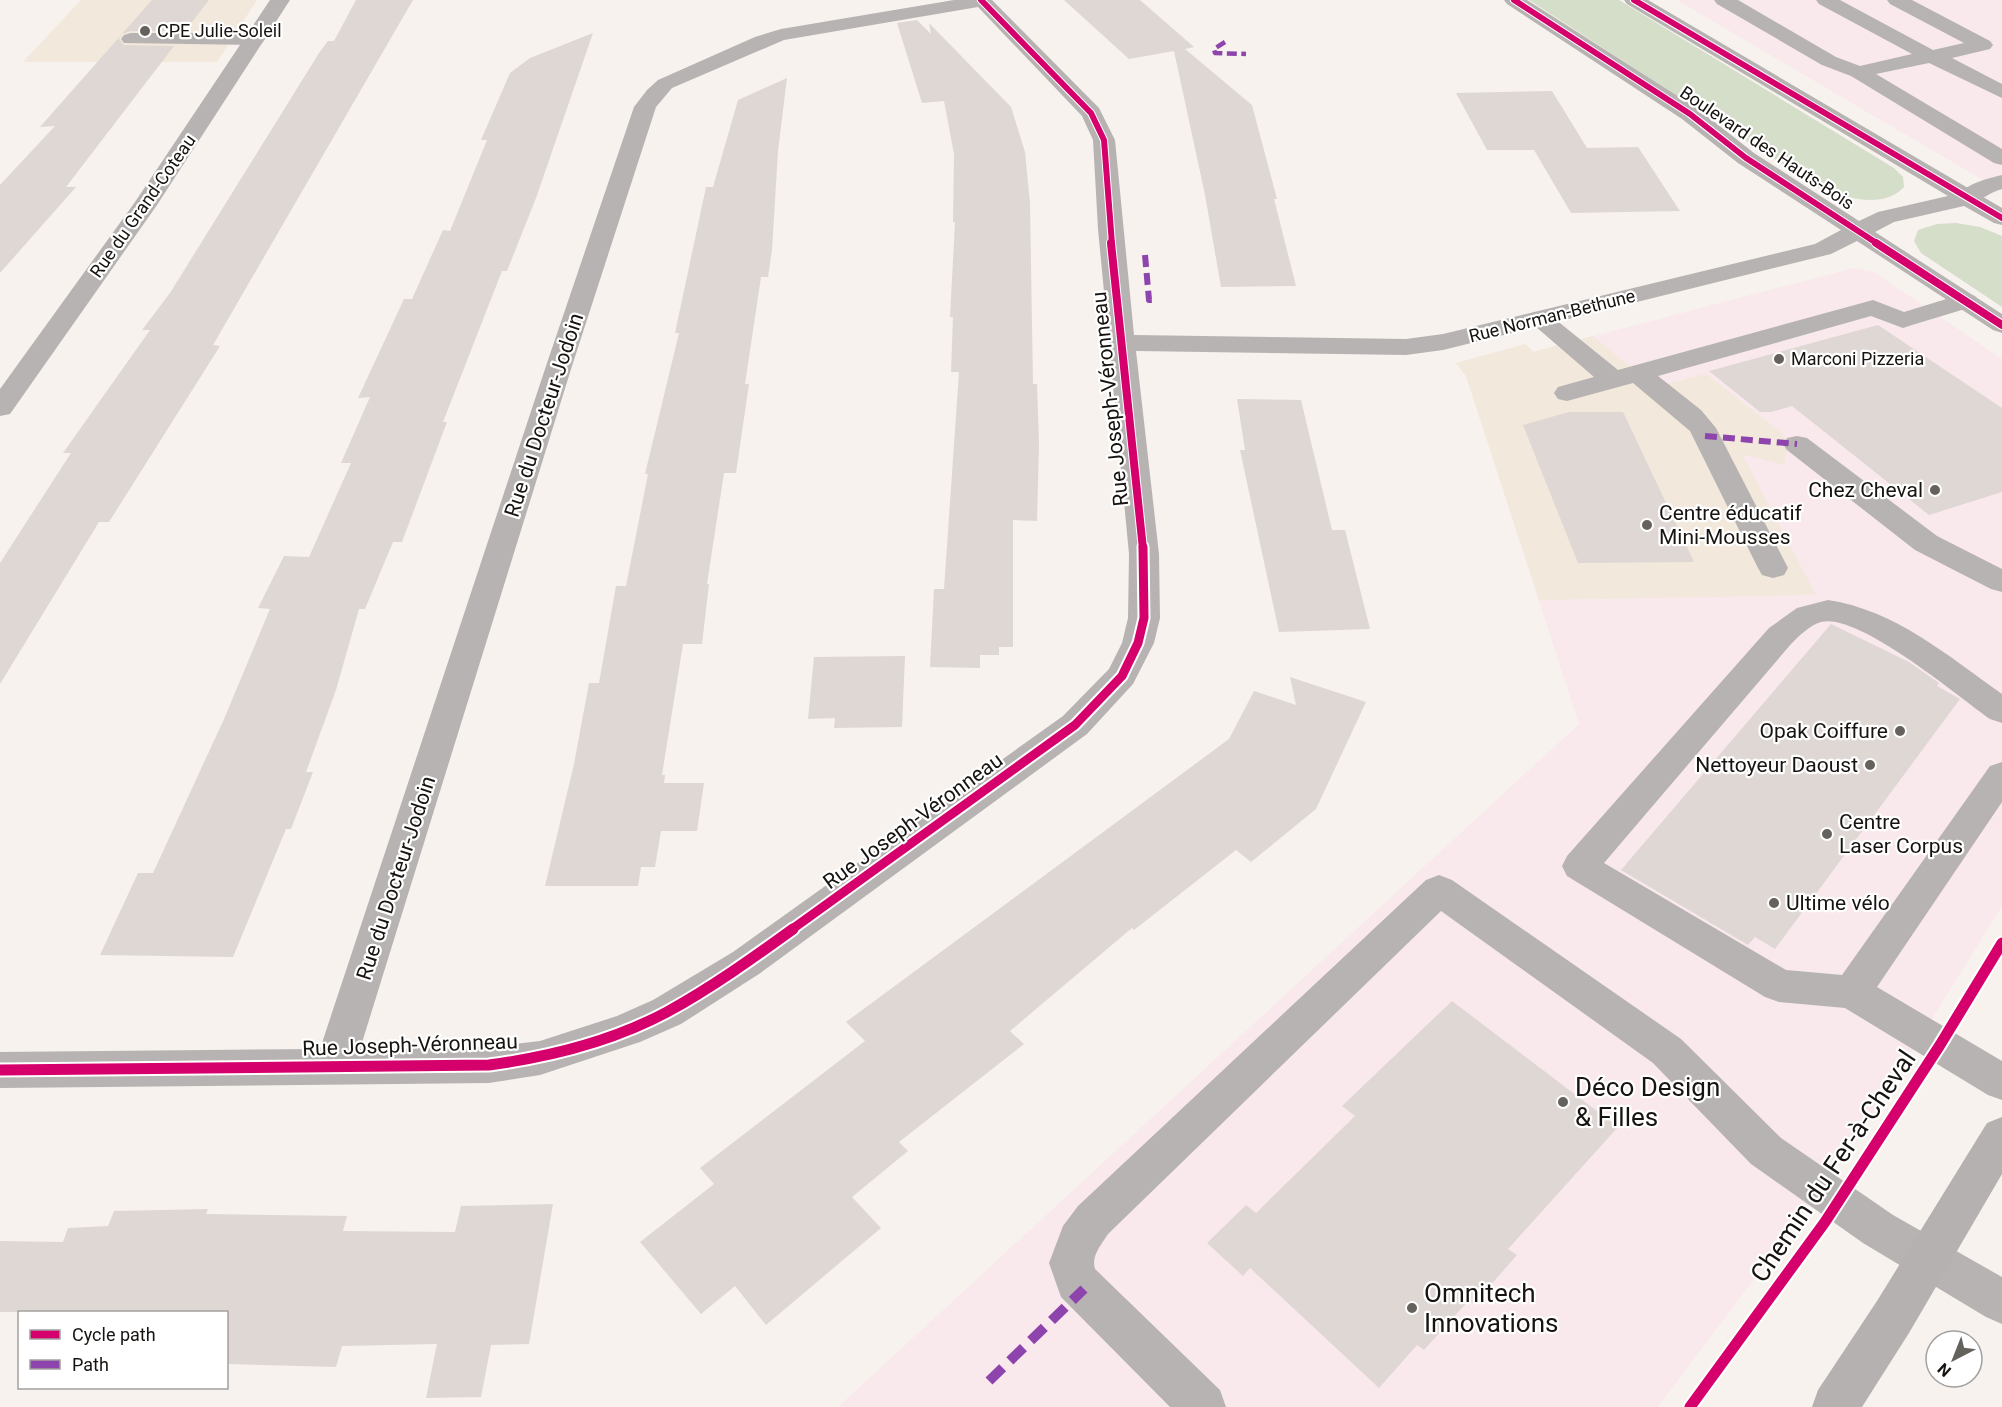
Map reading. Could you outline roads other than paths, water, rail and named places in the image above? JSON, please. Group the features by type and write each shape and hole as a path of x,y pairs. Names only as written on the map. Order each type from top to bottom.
{"street":[{"name":"Rue du Grand-Coteau","path":"0,408 145,205 280,0"},
{"name":"Boulevard des Hauts-Bois","path":"1514,0 1690,114 1746,158 2002,325"},
{"path":"1634,0 2002,218"},
{"path":"1724,0 1829,61 1858,72 2002,158"},
{"path":"1826,0 2002,92"},
{"path":"1858,72 1983,45 1897,0"},
{"name":"Rue Joseph-Véronneau","path":"0,1070 479,1065 540,1058 626,1030 667,1012 746,963 1036,754 1089,713 1114,686 1130,663 1144,618 1144,554 1110,229 1104,140 1100,127 1091,112 981,1"},
{"name":"Rue du Docteur-Jodoin","path":"335,1066 559,366 600,249 645,107 665,84 771,38 981,1"},
{"path":"131,39 255,39"},
{"name":"Rue Norman-Bethune","path":"1122,343 1406,347 1469,337 1823,249 1886,217 1967,198 1987,186 2002,182"},
{"path":"1567,393 1873,308 1903,320 1966,301"},
{"path":"1541,320 1625,377 1690,416 1702,428 1773,568"},
{"path":"1797,444 1926,543 2002,582"},
{"path":"2002,711 1895,636 1873,624 1847,613 1827,611 1809,614 1795,622 1774,643 1580,866 1779,986 1852,992 2002,1082"},
{"path":"1852,992 2002,776"},
{"path":"1203,1407 1077,1281 1071,1263 1078,1241 1093,1220 1439,890 1667,1051 1756,1143 1878,1229 2002,1302"},
{"path":"1835,1407 1928,1260 2002,1136"}],"place":[{"name":"CPE Julie-Soleil","path":"145,31"},
{"name":"Marconi Pizzeria","path":"1779,359"},
{"name":"Chez Cheval","path":"1935,490"},
{"name":"Centre éducatif Mini-Mousses","path":"1647,525"},
{"name":"Opak Coiffure","path":"1900,731"},
{"name":"Nettoyeur Daoust","path":"1870,765"},
{"name":"Centre Laser Corpus","path":"1827,834"},
{"name":"Ultime vélo","path":"1774,903"},
{"name":"Déco Design & Filles","path":"1563,1102"},
{"name":"Omnitech Innovations","path":"1412,1308"}]}
